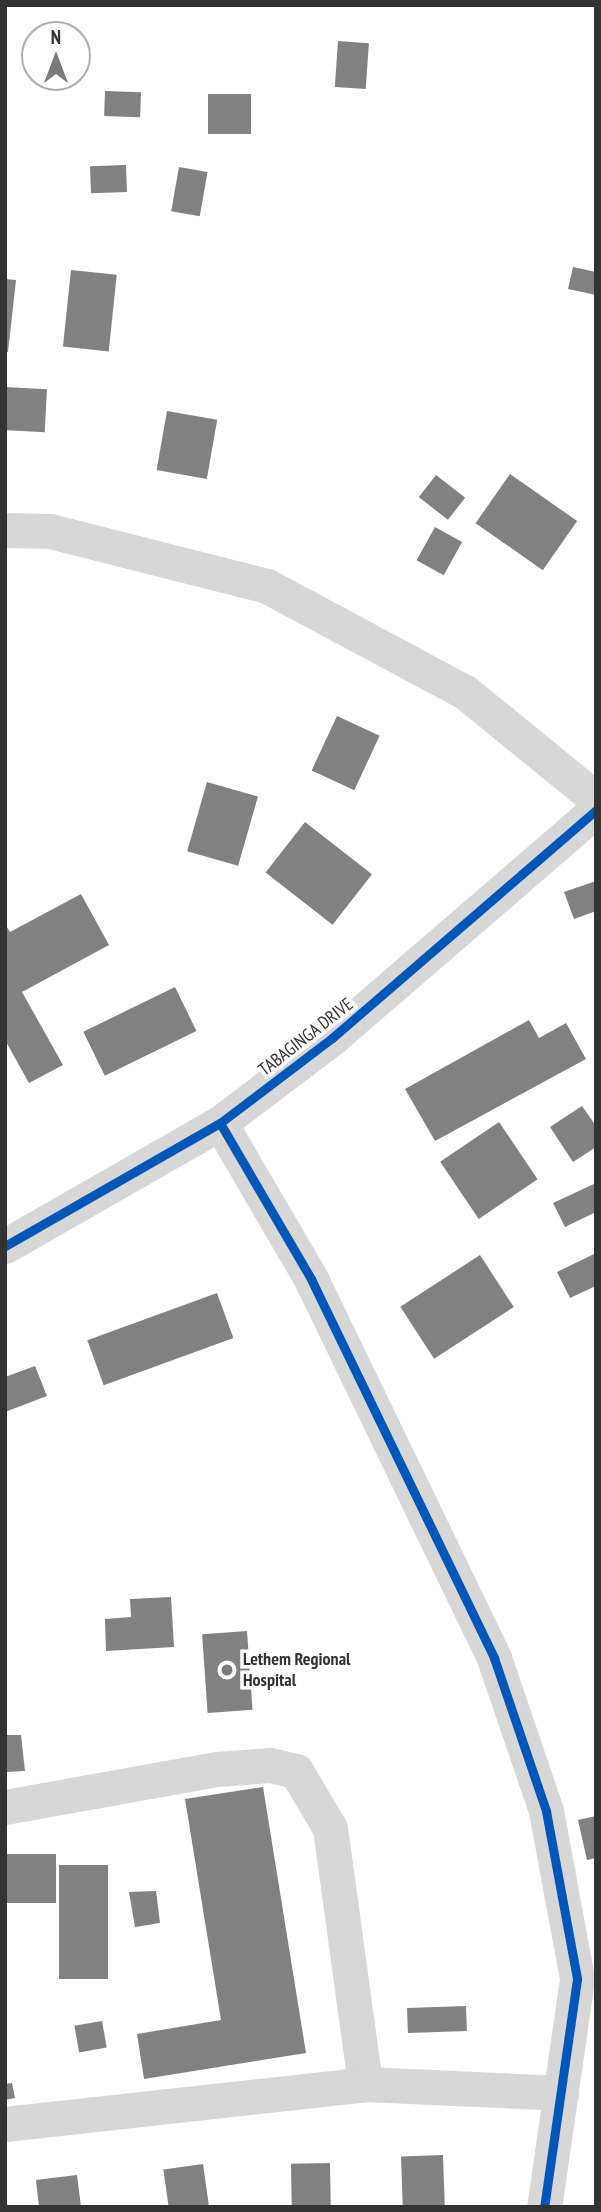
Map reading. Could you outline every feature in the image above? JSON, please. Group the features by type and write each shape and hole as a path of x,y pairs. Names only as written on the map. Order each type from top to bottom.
{"street":[{"path":"5,530 50,531 267,586 465,692 596,799"},
{"name":"TABAGINGA DRIVE","path":"5,1246 220,1123 332,1038 596,810"},
{"path":"220,1123 311,1279 494,1658 546,1811 587,1978 561,2093 544,2207"},
{"path":"5,1808 217,1769 270,1765 296,1771 330,1828 365,2084"},
{"path":"5,2124 365,2084 561,2093"}],"building":[{"path":"338,41 369,43 366,89 335,87"},
{"path":"105,91 141,92 140,117 104,116"},
{"path":"208,94 251,94 251,134 208,134"},
{"path":"126,165 127,192 91,193 90,166"},
{"path":"179,167 208,172 200,216 171,211"},
{"path":"573,267 596,272 596,295 568,289"},
{"path":"71,270 117,275 109,351 63,347"},
{"path":"5,279 16,280 8,352 5,352"},
{"path":"5,387 47,389 45,432 5,430"},
{"path":"167,411 217,420 207,479 157,470"},
{"path":"510,474 577,521 543,570 476,523"},
{"path":"436,475 465,498 448,520 419,497"},
{"path":"435,527 462,542 444,575 417,560"},
{"path":"337,716 380,736 354,790 312,770"},
{"path":"207,782 258,797 238,866 187,851"},
{"path":"305,822 372,874 333,925 266,872"},
{"path":"596,881 596,911 574,919 564,892"},
{"path":"81,894 109,945 22,992 63,1065 29,1083 5,1040 5,924 10,932"},
{"path":"175,987 196,1031 105,1076 83,1032"},
{"path":"529,1020 539,1038 566,1023 586,1059 435,1141 405,1089"},
{"path":"582,1106 596,1126 596,1147 573,1162 550,1127"},
{"path":"499,1122 538,1179 479,1219 440,1162"},
{"path":"596,1183 596,1212 565,1227 553,1203"},
{"path":"596,1253 596,1286 570,1298 557,1272"},
{"path":"480,1255 514,1307 434,1359 400,1307"},
{"path":"217,1293 233,1338 104,1385 87,1340"},
{"path":"35,1366 47,1396 5,1412 5,1377"},
{"path":"171,1597 174,1647 106,1651 105,1619 131,1617 130,1599"},
{"path":"247,1631 253,1710 208,1713 202,1634"},
{"path":"5,1735 21,1735 25,1771 5,1772"},
{"path":"263,1787 306,2053 144,2079 137,2034 221,2020 185,1799"},
{"path":"596,1816 596,1858 587,1860 578,1820"},
{"path":"5,1854 56,1854 56,1903 5,1903"},
{"path":"59,1865 108,1865 108,1979 59,1979"},
{"path":"156,1891 160,1923 135,1927 129,1892"},
{"path":"466,2006 467,2031 408,2033 407,2008"},
{"path":"102,2021 107,2048 79,2052 74,2026"},
{"path":"12,2083 15,2098 5,2100 5,2084"},
{"path":"443,2155 445,2207 403,2207 401,2156"},
{"path":"330,2163 331,2207 292,2207 291,2164"},
{"path":"203,2164 209,2207 169,2207 163,2170"},
{"path":"77,2175 81,2207 39,2207 36,2180"}],"cycle path":[{"path":"5,1246 220,1123 332,1038 596,810"},
{"path":"220,1123 311,1279 494,1658 546,1811 577,1979 544,2207"}],"place":[{"name":"Lethem Regional Hospital","path":"227,1670"}]}
